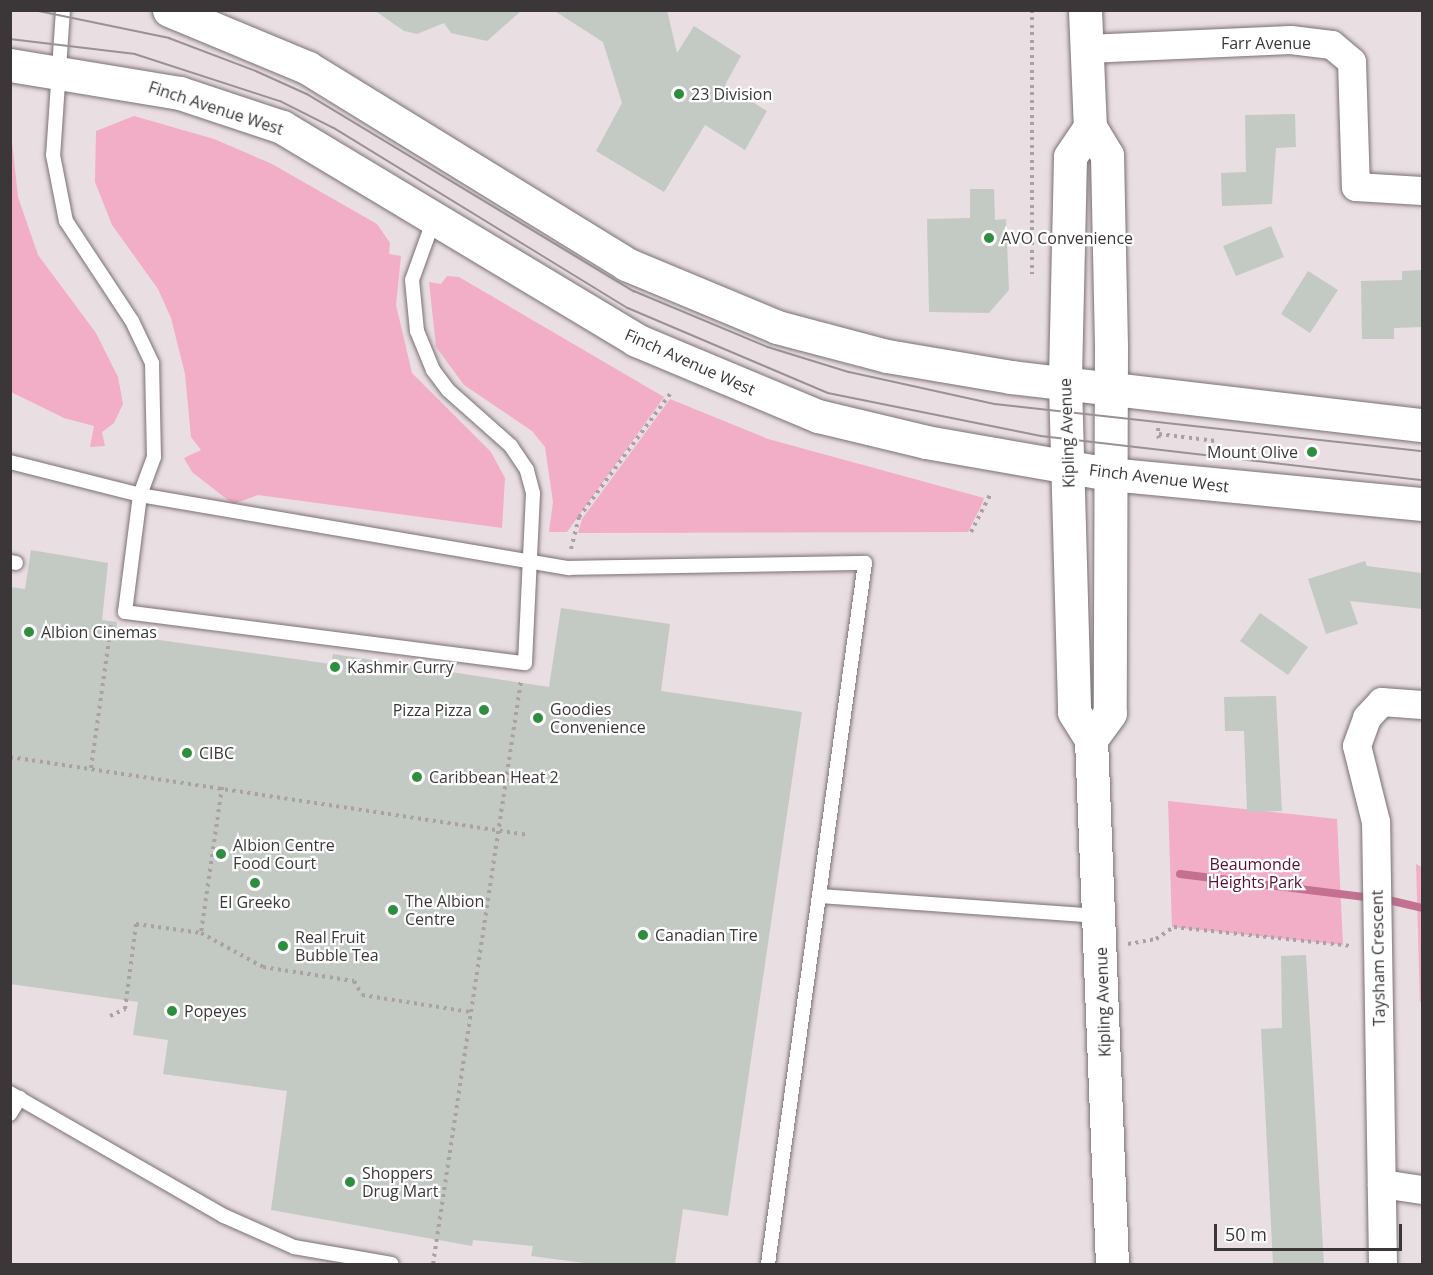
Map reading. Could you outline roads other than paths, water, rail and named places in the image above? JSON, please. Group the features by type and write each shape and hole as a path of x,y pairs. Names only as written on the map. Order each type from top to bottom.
{"main road":[{"path":"170,10 308,68 554,222 701,299 830,344 1065,384 1422,425"},
{"path":"1085,10 1090,127 1107,155 1110,390 1110,713 1091,739"},
{"name":"Finch Avenue West","path":"10,65 59,70 180,93 282,127 636,340 724,381 871,431 1109,474 1422,504"},
{"name":"Kipling Avenue","path":"1090,127 1070,157 1065,384 1074,712 1091,739 1101,932 1112,1264"}],"street":[{"name":"Farr Avenue","path":"1087,49 1290,40 1332,45 1352,62 1356,187 1422,191"},
{"name":"Taysham Crescent","path":"1383,1264 1376,822 1358,746 1367,718 1382,702 1422,705"},
{"path":"1382,1184 1422,1190"}],"lane":[{"path":"63,10 53,155 66,221 132,321 152,363 154,458 140,495 125,612 525,663 533,493 527,470 491,424 448,390 417,331 412,280 435,217"},
{"path":"10,462 140,495 529,559 569,568 865,563 768,1264"},
{"path":"820,896 945,909 1101,932"},
{"path":"10,1114 15,1095 233,1220 294,1247 392,1264"}],"waterway":[{"path":"1180,874 1372,898"},
{"path":"1384,899 1422,908"}],"tram line":[{"path":"34,10 169,38 256,71 307,94 634,291 768,347 849,372 995,404 1422,451"},
{"path":"10,39 135,54 280,101 334,128 628,308 828,393 1041,436 1422,480"}],"place":[{"name":"23 Division","path":"679,94"},
{"name":"AVO Convenience","path":"989,238"},
{"name":"Mount Olive","path":"1312,452"},
{"name":"Albion Cinemas","path":"29,632"},
{"name":"Kashmir Curry","path":"335,667"},
{"name":"Pizza Pizza","path":"484,710"},
{"name":"Goodies Convenience","path":"538,718"},
{"name":"CIBC","path":"187,753"},
{"name":"Caribbean Heat 2","path":"417,777"},
{"name":"Albion Centre Food Court","path":"221,854"},
{"name":"El Greeko","path":"255,883"},
{"name":"The Albion Centre","path":"393,910"},
{"name":"Canadian Tire","path":"643,935"},
{"name":"Real Fruit Bubble Tea","path":"283,946"},
{"name":"Popeyes","path":"172,1011"},
{"name":"Shoppers Drug Mart","path":"350,1182"}],"park label":[{"name":"Beaumonde Heights Park","path":"1255,873"}]}
